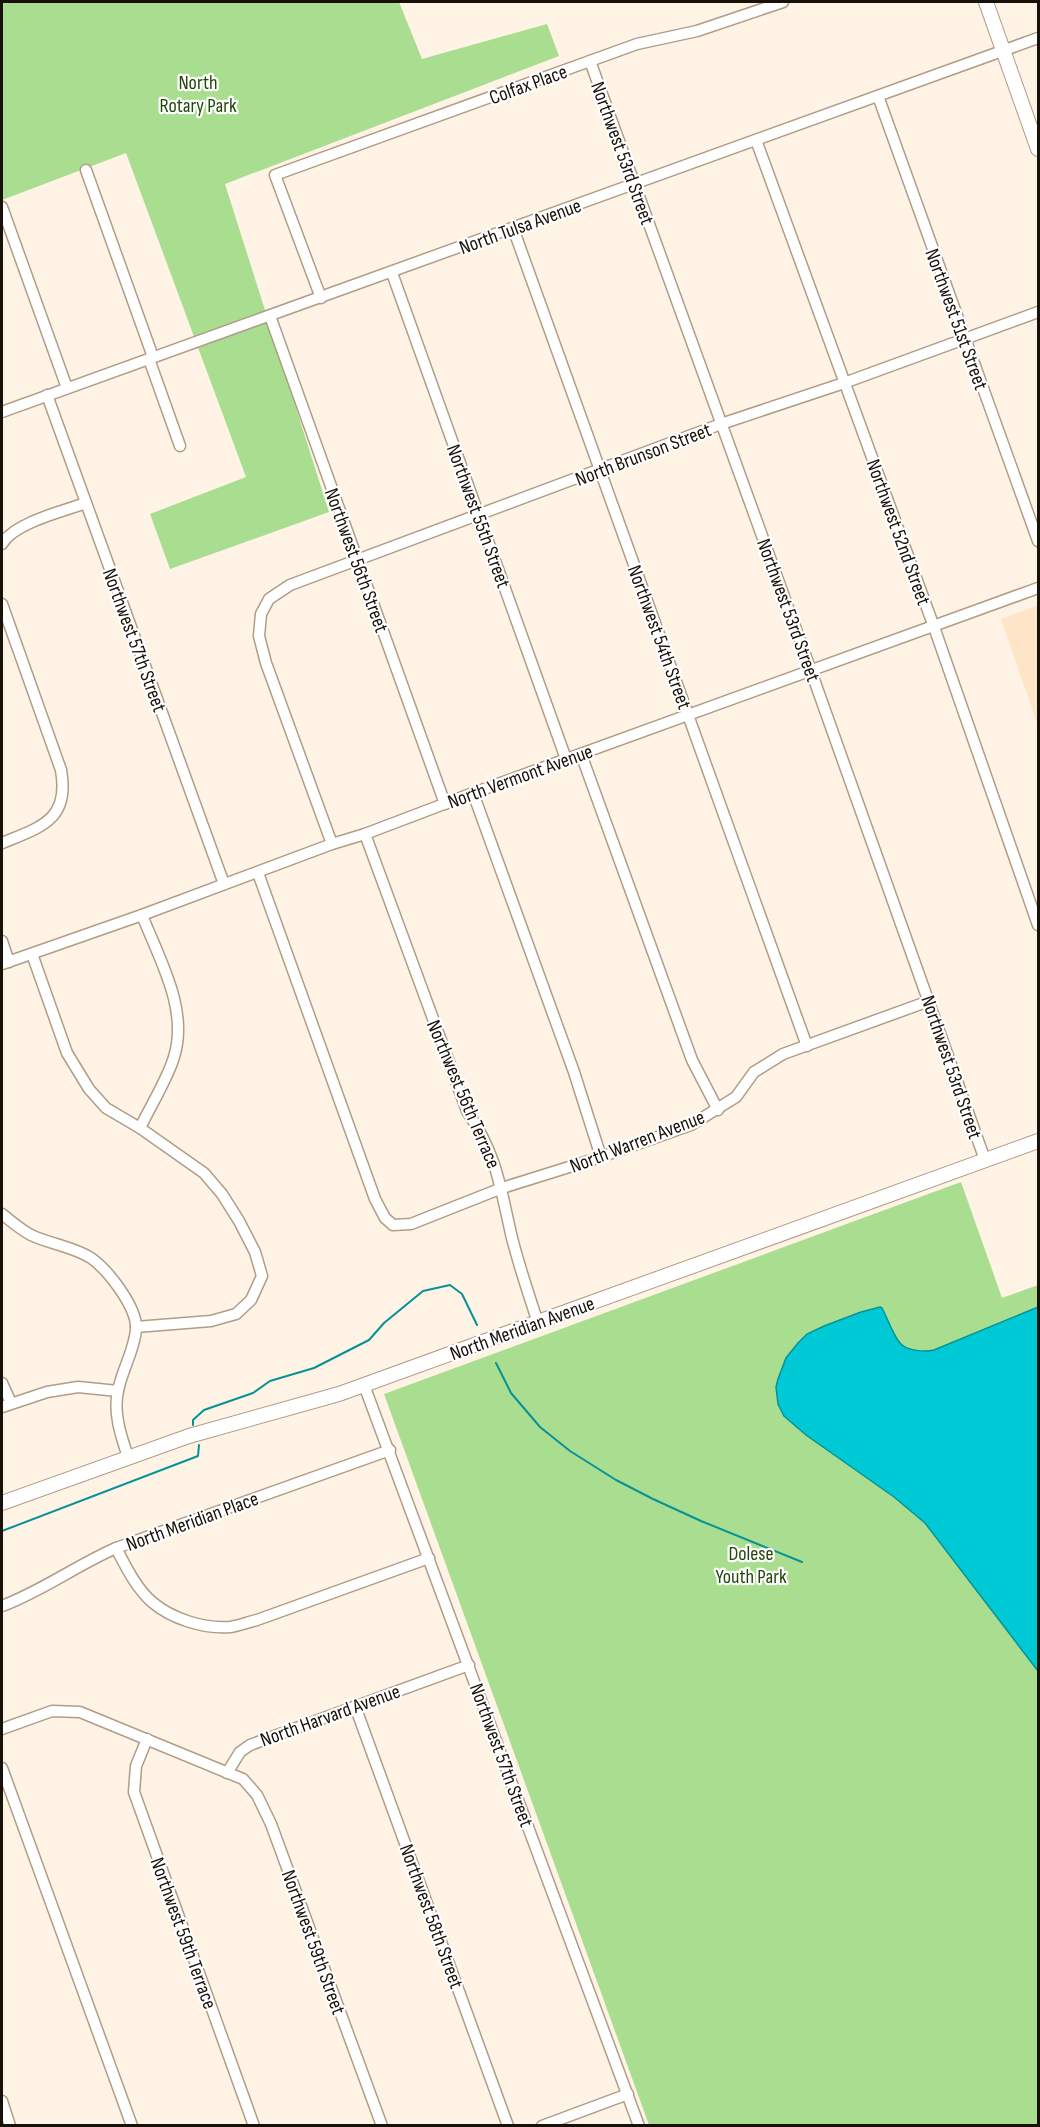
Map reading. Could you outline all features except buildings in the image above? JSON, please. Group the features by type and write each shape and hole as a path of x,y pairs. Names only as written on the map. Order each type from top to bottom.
{"main road":[{"path":"986,2 1038,149"},
{"name":"North Meridian Avenue","path":"2,1503 189,1436 309,1403 364,1385 1038,1141"}],"street":[{"name":"Colfax Place","path":"321,298 275,175 653,39 720,24 783,2"},
{"name":"North Tulsa Avenue","path":"2,412 1038,38"},
{"name":"Northwest 53rd Street","path":"590,61 985,1160"},
{"name":"Northwest 51st Street","path":"878,96 1038,541"},
{"name":"Northwest 52nd Street","path":"756,140 934,627 1038,925"},
{"path":"86,170 180,446"},
{"path":"2,207 67,388"},
{"name":"Northwest 54th Street","path":"513,228 807,1046"},
{"name":"Northwest 55th Street","path":"392,273 566,759"},
{"name":"North Brunson Street","path":"332,844 266,663 259,636 261,614 269,599 290,585 356,560 722,424 844,383 1038,312"},
{"name":"Northwest 56th Street","path":"270,316 445,804"},
{"name":"Northwest 57th Street","path":"47,396 224,884"},
{"path":"2,544 4,539 19,528 86,503"},
{"name":"North Vermont Avenue","path":"5,963 1038,588"},
{"path":"2,604 61,770 64,787 61,804 53,817 39,828 2,843"},
{"path":"581,754 692,1060 718,1110"},
{"path":"473,793 574,1072 601,1157"},
{"name":"Northwest 56th Terrace","path":"365,834 467,1112 481,1131 495,1161 512,1239 538,1323"},
{"name":"North Warren Avenue","path":"258,873 375,1199 385,1218 393,1225 411,1224 502,1188 601,1157 691,1125 736,1097 754,1072 783,1054 929,1001"},
{"path":"140,1128 174,1056 178,1021 176,1002 142,915"},
{"path":"2,941 5,963"},
{"path":"32,954 67,1053 89,1089 106,1108 140,1128 204,1173 222,1194 239,1221 255,1252 262,1276 251,1300 236,1314 211,1321 136,1327"},
{"path":"2,1214 30,1234 90,1257 114,1279 128,1302 136,1327 129,1360 118,1391 116,1412 128,1457"},
{"path":"2,1383 6,1405 47,1392 78,1387 118,1391"},
{"name":"Northwest 57th Street","path":"364,1385 639,2126"},
{"name":"North Meridian Place","path":"2,1606 30,1594 116,1548 390,1450"},
{"path":"116,1548 130,1575 152,1602 176,1617 196,1624 230,1627 257,1620 429,1558"},
{"name":"North Harvard Avenue","path":"227,1773 240,1752 250,1745 469,1665"},
{"name":"Northwest 58th Street","path":"355,1706 508,2126"},
{"path":"2,1729 52,1711 72,1711 147,1738 227,1773"},
{"name":"Northwest 59th Terrace","path":"147,1738 136,1766 134,1792 137,1803 254,2126"},
{"path":"2,1768 132,2126"},
{"name":"Northwest 59th Street","path":"227,1773 243,1779 257,1795 271,1824 382,2126"},
{"path":"542,2126 628,2094"},
{"path":"2,2101 10,2126"}],"shaded area":[{"path":"1038,605 1038,726 1001,619"}],"green space":[{"name":"North Rotary Park","path":"2,2 399,2 422,59 547,24 559,56 225,184 329,512 170,569 150,514 246,477 126,153 2,200"},
{"name":"Dolese Youth Park","path":"961,1182 1002,1298 1038,1285 1038,2125 649,2125 384,1394"}],"water":[{"path":"880,1307 901,1344 912,1350 926,1351 934,1350 1038,1307 1038,1671 925,1523 894,1497 806,1435 784,1416 778,1404 776,1387 786,1358 807,1334 861,1312"}],"waterway":[{"path":"193,1425 193,1420 204,1410 253,1393 270,1381 314,1368 369,1340 384,1323 423,1291 450,1285 462,1294 477,1325"},
{"path":"496,1363 511,1393 540,1427 570,1451 616,1480 653,1499 802,1562"},
{"path":"2,1531 198,1456 199,1445"}]}
